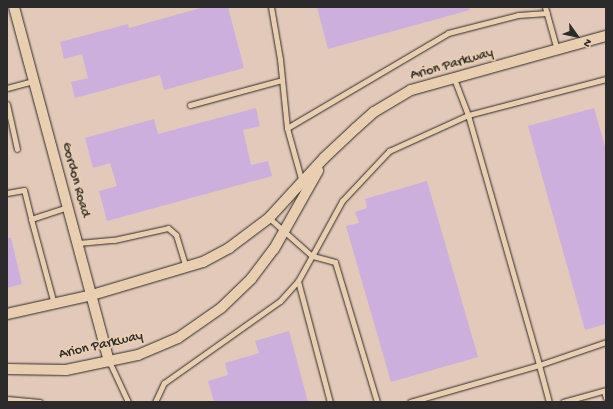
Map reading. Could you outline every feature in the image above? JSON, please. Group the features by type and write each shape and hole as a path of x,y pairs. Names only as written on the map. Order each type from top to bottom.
{"street":[{"name":"Gordon Road","path":"12,10 34,81 109,360"},
{"name":"Arion Parkway","path":"7,314 92,295 186,268 229,248 269,218 324,158 374,112 410,90 606,36"},
{"name":"Arion Parkway","path":"7,369 66,370 138,355 178,338 221,308 251,279 285,231 324,158"}],"lane":[{"path":"271,7 282,80 287,128 302,182"},
{"path":"287,128 448,33 518,15 546,10 557,50"},
{"path":"453,77 468,115 549,402"},
{"path":"155,402 164,383 280,301 298,282 342,201 389,151 468,115 606,79"},
{"path":"190,105 282,80"},
{"path":"7,88 34,81"},
{"path":"7,104 17,149"},
{"path":"7,193 24,190 54,304"},
{"path":"31,219 68,207"},
{"path":"269,218 312,256 335,262 377,402"},
{"path":"78,243 114,240 168,228 176,234 186,268"},
{"path":"298,282 330,402"},
{"path":"410,402 539,366 606,342"},
{"path":"109,360 128,402"},
{"path":"563,402 605,390 606,398"},
{"path":"7,399 40,402"}],"building":[{"path":"204,7 228,7 244,68 164,90 160,75 75,98 71,82 88,78 82,54 64,59 60,42 128,24 129,28"},
{"path":"317,7 469,7 470,10 328,49"},
{"path":"256,108 260,126 243,130 251,165 268,161 272,176 107,221 99,191 117,186 110,163 93,168 85,138 154,119 158,134"},
{"path":"594,108 606,150 606,324 585,330 528,126"},
{"path":"427,181 478,357 391,382 346,226 359,223 355,212 367,208 365,199"},
{"path":"7,238 11,238 22,284 7,288"},
{"path":"289,331 308,402 214,402 208,381 228,375 225,363 259,353 255,341"}]}
